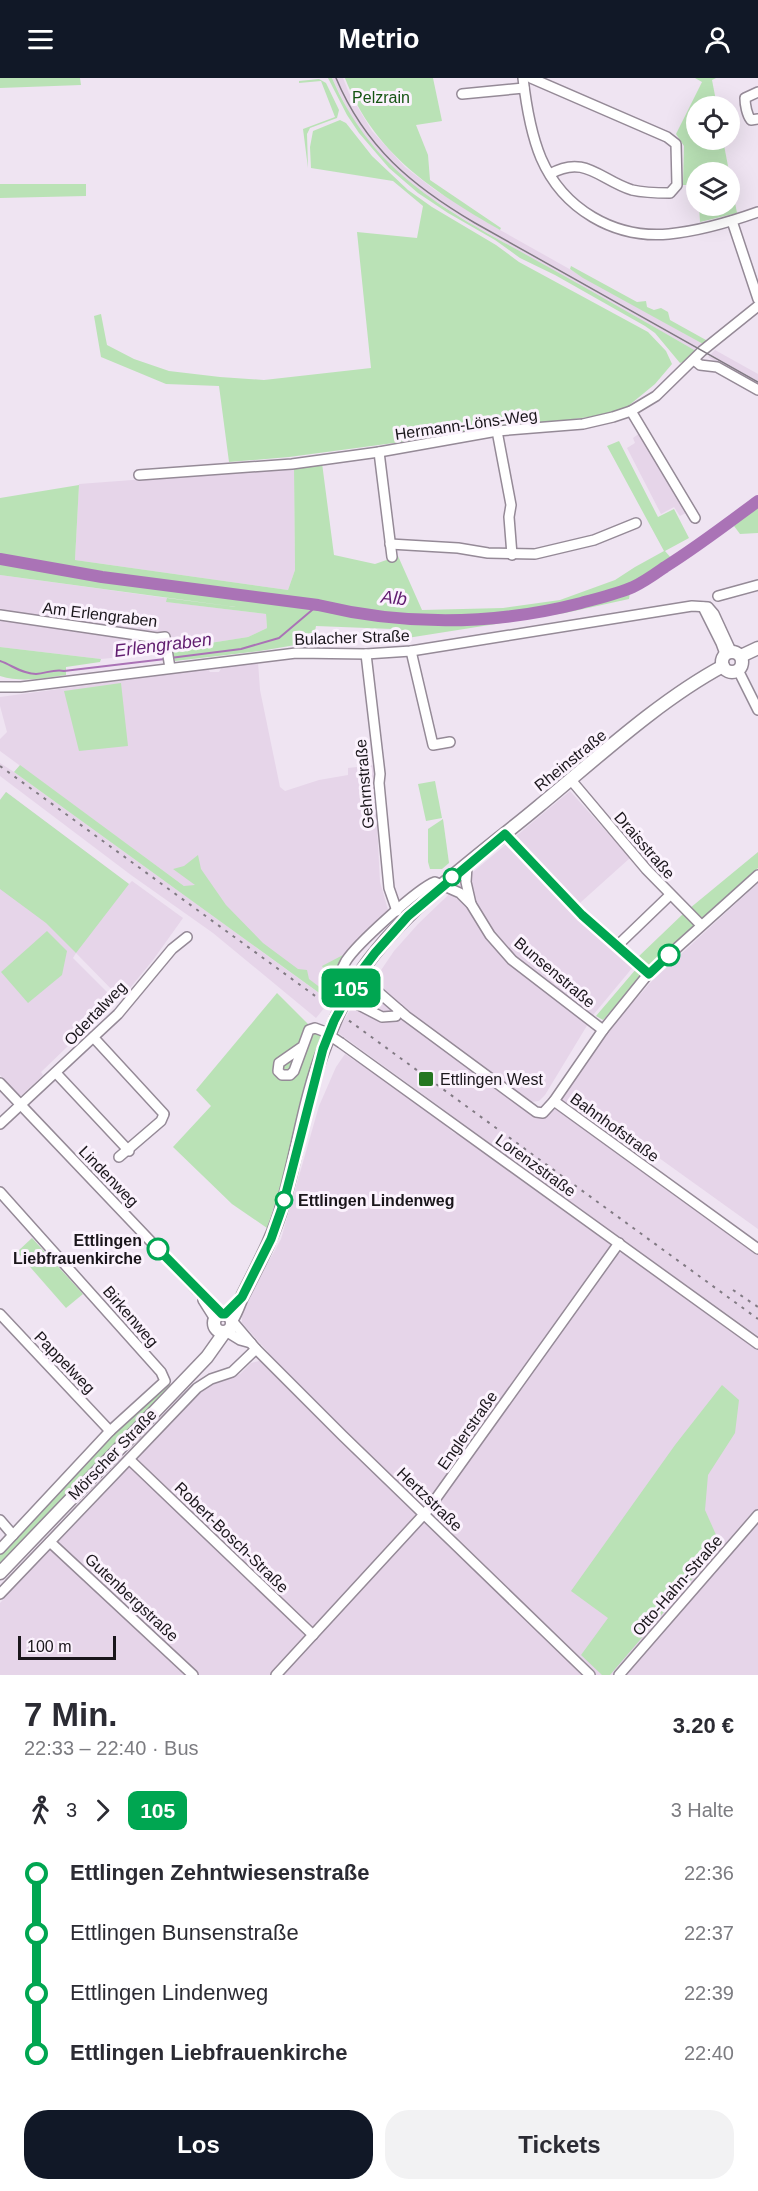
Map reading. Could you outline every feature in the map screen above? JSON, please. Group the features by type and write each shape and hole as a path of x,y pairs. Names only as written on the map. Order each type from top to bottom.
{"main road":[{"name":"Rheinstraße","path":"323,1049 334,1021 359,974 408,916 678,694 730,657 758,648"},
{"path":"730,657 728,671 738,670"},
{"name":"Mörscher Straße","path":"0,1573 207,1357 224,1323 239,1309 242,1297 267,1248 283,1205 323,1049"}],"street":[{"path":"523,78 528,112 541,158 564,195 597,221 619,230 644,234 669,234 732,221 758,212"},
{"path":"531,78 673,140 676,144 676,185 670,193 645,193 632,190 583,167 564,166 550,174"},
{"path":"462,94 524,88"},
{"path":"758,92 745,98 749,118 758,119"},
{"path":"732,221 758,299"},
{"name":"Hermann-Löns-Weg","path":"139,475 292,464 380,452 497,431 583,424 631,411 656,396 737,321 758,306"},
{"path":"694,360 700,365 717,367 758,390"},
{"path":"631,411 695,518"},
{"path":"497,431 511,505 509,517 512,555"},
{"path":"380,452 392,556"},
{"path":"390,543 512,555 536,554 594,540 636,523"},
{"path":"718,596 758,585"},
{"name":"Bulacher Straße","path":"0,687 21,687 170,660 296,653 366,654 411,651 692,606 708,607 714,614 730,657"},
{"name":"Am Erlengraben","path":"0,615 165,637 170,660"},
{"path":"411,651 433,745 450,742"},
{"name":"Gehrnstraße","path":"366,654 380,774 389,888 397,911"},
{"path":"738,670 758,710"},
{"name":"Draisstraße","path":"571,780 614,833 670,895 701,925"},
{"path":"505,834 582,915 649,974"},
{"name":"Bunsenstraße","path":"467,866 466,882 471,904"},
{"path":"554,1101 603,1030 649,974 758,875"},
{"name":"Rheinstraße","path":"357,1004 341,992 339,980 346,961 357,947 432,883 443,886"},
{"name":"Bunsenstraße","path":"443,886 460,893 471,904 490,935 512,960 603,1030"},
{"path":"617,946 670,895"},
{"name":"Odertalweg","path":"0,1124 118,1014 172,949 187,937"},
{"name":"Bahnhofstraße","path":"357,1004 367,991 376,990 399,1010 536,1112 543,1113 554,1101 758,1249"},
{"path":"357,1004 385,1018 396,1016 399,1010"},
{"name":"Lorenzstraße","path":"302,1047 309,1030 315,1028 323,1031 758,1344"},
{"path":"94,1038 164,1114 161,1121 129,1151 119,1157"},
{"path":"56,1073 129,1151"},
{"name":"Lindenweg","path":"0,1083 197,1290 224,1323"},
{"name":"Birkenweg","path":"0,1192 161,1372 165,1381"},
{"name":"Englerstraße","path":"276,1675 424,1515 619,1243"},
{"name":"Pappelweg","path":"0,1314 110,1431"},
{"name":"Hertzstraße","path":"224,1323 240,1340 254,1346 424,1515 590,1675"},
{"name":"Mörscher Straße","path":"0,1594 197,1388 207,1381 237,1369 254,1346"},
{"name":"Mörscher Straße","path":"0,1549 110,1431 165,1381"},
{"name":"Robert-Bosch-Straße","path":"130,1460 313,1635"},
{"name":"Otto-Hahn-Straße","path":"619,1675 758,1515"},
{"path":"0,1520 13,1535"},
{"name":"Gutenbergstraße","path":"50,1542 194,1675"}],"shaded area":[{"path":"332,78 343,78 349,93 372,131 405,167 435,190 500,230 703,344 696,351 473,225 419,191 391,166 361,132"},
{"path":"715,350 758,374 758,385 708,357"},
{"path":"640,433 686,513 680,516 674,507 661,514 627,448 635,443 633,438"},
{"path":"294,468 295,570 288,590 75,560 79,484"},
{"path":"0,575 167,598 167,602 266,614 267,628 248,637 172,649 163,653 101,659 0,647"},
{"path":"258,662 260,690 280,787 285,791 319,780 348,775 348,768 374,765 380,882 388,910 340,959 322,991 0,751 0,739 7,732 0,697 208,669 210,672 219,672 222,667"},
{"path":"0,763 330,1001 316,1018 213,933 131,875 0,776"},
{"path":"570,791 630,858 571,911 633,967 594,1014 545,1095 539,1101 531,1102 406,1012 373,982 394,951 418,924 467,877"},
{"path":"6,792 129,884 132,881 183,918 121,999 76,953 73,958 117,1002 98,1022 95,1020 41,1072 43,1075 19,1096 0,1075 0,800"},
{"path":"758,883 758,1229 634,1140 628,1148 560,1099 613,1025 652,981"},
{"path":"365,985 408,1015 541,1117 556,1109 758,1253 758,1336 337,1032"},
{"path":"345,1054 355,1061 360,1061 454,1133 461,1135 611,1245 485,1421 492,1427 618,1254 622,1253 758,1350 758,1675 0,1675 0,1603 201,1392 212,1384 240,1374 251,1363 259,1361 268,1352 242,1323 242,1310 281,1239 319,1106 336,1067"}],"green space":[{"path":"0,78 80,78 81,85 0,88"},
{"path":"328,78 332,78 350,114 372,144 396,170 423,192 483,231 696,351 680,363 655,333 645,326 520,258 418,193 389,168 359,133"},
{"name":"Pelzrain","path":"345,78 433,78 442,121 416,125 428,155 430,180 501,228 500,230 429,185 408,168 372,128 357,105"},
{"path":"695,78 716,78 712,80 715,96 695,96 702,82"},
{"path":"319,79 326,83 339,110 337,118 310,128 307,134 308,168 303,129 335,117 321,81 299,83 299,81"},
{"path":"686,114 686,150 725,150 727,162 686,162 686,185 683,185 684,146 676,134"},
{"path":"340,120 346,123 372,156 408,190 519,262 648,332 666,351 672,364 655,384 627,407 604,415 289,457 229,462 219,386 166,384 101,357 94,316 101,314 107,345 134,359 169,371 264,380 371,368 357,232 417,238 423,206 393,181 311,168 310,147 313,131"},
{"path":"0,184 86,184 86,196 0,198"},
{"path":"700,216 725,216 700,222"},
{"path":"571,266 637,302 646,301 647,307 654,310 661,308 668,312 670,320 706,342 703,344 583,278 570,269"},
{"path":"619,441 658,517 674,509 689,538 665,551 672,559 631,586 629,599 565,613 401,639 392,629 316,626 313,642 175,661 172,649 248,637 267,628 266,614 166,602 167,598 236,607 0,575 0,498 79,485 75,560 288,590 295,570 294,468 322,463 334,555 375,564 398,556 422,610 503,608 560,600 615,580 664,551 607,446"},
{"path":"758,506 758,533 740,534 734,526"},
{"path":"0,647 101,659 100,662 66,667 66,675 33,679 8,678 0,676"},
{"path":"121,683 128,746 79,751 64,691"},
{"path":"20,765 184,886 195,885 173,869 184,866 198,855 201,869 226,905 263,943 298,969 307,970 309,979 322,989 329,977 322,966 343,955 331,982 336,998 333,1003 14,772"},
{"path":"435,781 442,818 426,821 418,784"},
{"path":"6,792 129,884 76,953 46,923 0,889 0,800"},
{"path":"443,819 449,863 442,869 430,869 428,829"},
{"path":"758,852 758,868 646,971 603,1020 596,1016 642,962 637,958 684,913"},
{"path":"47,931 67,951 62,975 28,1003 1,972"},
{"path":"277,993 321,1037 267,1228 232,1204 173,1147 211,1106 196,1090"},
{"path":"32,1238 83,1294 66,1308 17,1252"},
{"path":"168,1382 172,1387 0,1569 0,1554 115,1432"},
{"path":"722,1385 739,1400 735,1433 708,1475 705,1510 722,1544 610,1675 602,1675 581,1655 608,1618 571,1591 675,1445"}],"waterway":[{"name":"Alb","path":"0,559 102,577 318,605 384,617 483,619 549,610 601,598 633,587 689,551 758,501"},
{"name":"Erlengraben","path":"170,658 241,649 279,638 318,605"},
{"name":"Erlengraben","path":"0,661 22,671 36,674 165,659"}],"tram line":[{"path":"336,78 361,125 376,144 411,179 431,194 475,223 758,382"}],"railway":[{"path":"0,766 758,1319"},
{"path":"733,1290 758,1307"}],"bus line":[{"name":"105","path":"158,1249 222,1314 225,1314 242,1297 271,1239 283,1205 323,1049 334,1021 359,974 408,916 505,834 582,915 649,974 669,955"}],"place":[{"name":"Ettlingen West","path":"426,1079"},
{"name":"Ettlingen Lindenweg","path":"284,1200"},
{"name":"Ettlingen Liebfrauenkirche","path":"158,1249"}]}
